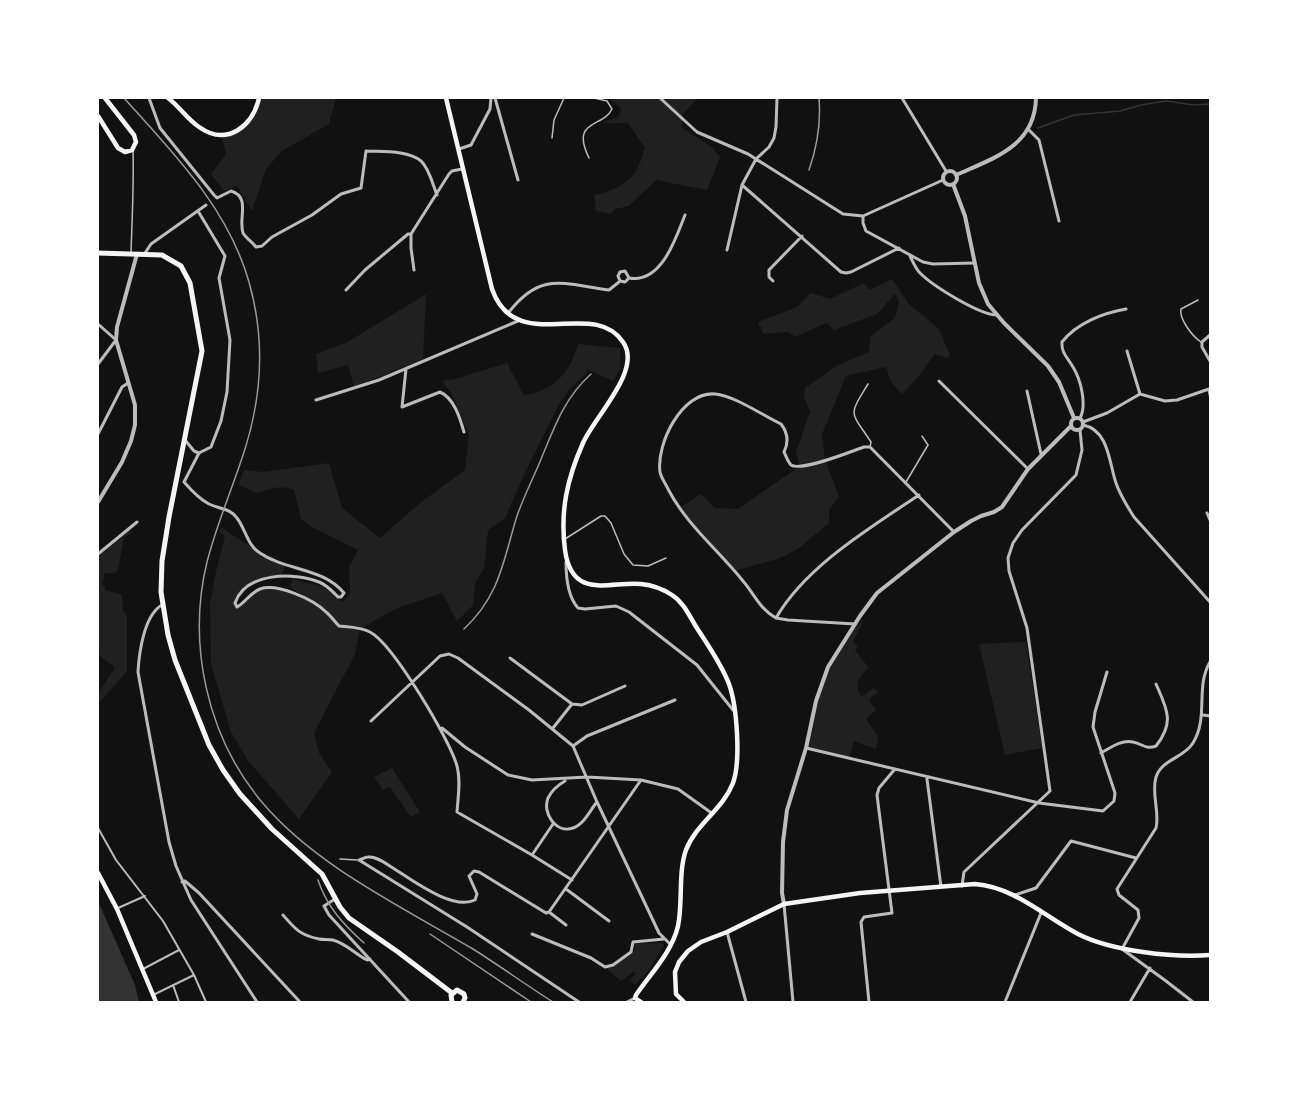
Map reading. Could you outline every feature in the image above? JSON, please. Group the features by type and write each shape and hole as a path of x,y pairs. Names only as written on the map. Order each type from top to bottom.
{"main road":[{"path":"98,116 120,149 125,152 132,150 136,142 134,135 105,98"},
{"path":"168,98 199,128 221,134 232,133 247,124 256,109 259,98"},
{"path":"446,98 492,289 499,305 508,314 537,325 597,326 618,336 627,348 628,365 622,380 583,443 566,492 562,511 566,558 575,574 589,584 604,587 640,584 662,589 674,596 716,657 729,684 738,758 733,784 686,849 679,918 671,945 635,998 641,1002"},
{"path":"98,253 162,255 176,261 186,273 190,283 202,351 162,561 162,605 175,660 209,745 223,770 257,814 322,874 333,901 354,922 452,993"},
{"path":"98,873 117,909 156,1002"},
{"path":"684,1002 677,1000 674,978 676,968 683,956 701,942 784,904 889,891 975,884 993,886 1014,895 1081,935 1122,949 1210,955"},
{"path":"452,1002 450,997 457,990 465,996 465,1002"}],"street":[{"path":"149,98 160,128 217,198 231,191 237,192 242,198 244,236 256,247 262,246 272,237 312,215 333,199 361,188 366,151 406,155 417,159 425,167 437,195"},
{"path":"459,149 471,146 490,109 493,98"},
{"path":"493,98 518,180"},
{"path":"660,98 697,132 756,159 837,211 849,215 863,216 943,180"},
{"path":"727,250 742,185 756,159 769,147 774,138 777,98"},
{"path":"902,98 946,171"},
{"path":"956,175 999,155 1022,138 1029,130 1035,112 1036,98"},
{"path":"1029,130 1039,140 1059,221"},
{"path":"414,270 411,234 452,171 464,169"},
{"path":"946,171 952,171 956,175 957,179 953,184"},
{"path":"943,180 946,171"},
{"path":"943,180 947,184 953,184"},
{"path":"953,184 965,216 974,262 984,295 996,315 1048,366 1059,382 1074,418 1092,427 1103,440 1110,456 1116,482 1134,517 1210,602"},
{"path":"742,185 841,272 846,273 899,248"},
{"path":"145,253 151,244 206,205"},
{"path":"184,482 199,453 211,447 220,421 227,392 230,340 219,278 225,256 198,211"},
{"path":"508,314 523,297 539,285 550,283 609,290 620,281 627,282 630,278 638,278 658,268 685,214"},
{"path":"863,216 866,231 923,262 933,264 974,262"},
{"path":"346,290 402,236 411,234"},
{"path":"772,281 769,277 769,270 802,236"},
{"path":"98,502 122,462 135,425 135,405 116,340 134,254"},
{"path":"909,255 920,273 932,282 969,305 988,314 996,315"},
{"path":"620,281 618,276 622,271 627,272 630,278"},
{"path":"962,886 964,872 1048,795 1050,790 1027,628 1008,558 1013,543 1023,530 1076,475 1082,450 1080,430 1083,410 1080,383 1061,349 1062,342 1097,317 1126,309"},
{"path":"316,400 379,380 520,320"},
{"path":"98,324 116,340"},
{"path":"1210,335 1202,342 1204,352 1210,361"},
{"path":"98,364 116,340"},
{"path":"1127,351 1140,394"},
{"path":"406,369 402,407 440,392 446,394 456,410 464,432"},
{"path":"939,381 1028,469"},
{"path":"98,434 122,387 128,383"},
{"path":"1082,422 1107,413 1140,394 1165,401 1177,400 1210,388 1210,395"},
{"path":"1027,391 1041,454"},
{"path":"855,624 776,618 765,611 745,583 691,523 673,498 660,473 661,449 666,434 677,416 690,403 703,396 716,394 729,398 781,424 786,430 788,439 784,452 791,464 800,466 870,447 954,532"},
{"path":"793,1002 782,892 783,842 787,810 806,748 816,701 828,667 877,593 954,532 1002,507 1028,469 1071,426 1074,418"},
{"path":"1071,426 1080,430"},
{"path":"184,439 194,451 199,453"},
{"path":"176,481 184,482 208,504 236,516 251,546 258,552 285,564 321,575 342,590 344,595 338,597 322,583 312,579 282,577 255,582 239,595 237,607 251,594 261,589 275,587 325,610 339,626 371,632 386,645 440,727 457,766 459,780 457,812 572,880"},
{"path":"776,618 781,609 820,566 919,495"},
{"path":"1207,513 1210,520"},
{"path":"98,554 137,522"},
{"path":"566,558 566,573 570,590 578,608 616,606 629,612 697,665 734,712"},
{"path":"162,605 153,613 147,627 139,655 138,672 171,853 191,900 257,1002"},
{"path":"370,721 440,656 449,654 458,658 553,728 573,746 608,827 664,939 671,945"},
{"path":"510,658 572,704 582,705 625,686"},
{"path":"1193,1002 1122,949 1139,918 1138,910 1119,895 1117,889 1156,828 1158,822 1154,786 1160,770 1193,743 1203,715 1202,683 1210,662"},
{"path":"806,748 1039,803 1103,811 1114,801 1114,794 1093,727 1107,672"},
{"path":"1101,753 1118,744 1130,741 1144,748 1156,746 1163,738 1169,719 1156,684"},
{"path":"573,746 587,736 675,700"},
{"path":"553,728 572,704"},
{"path":"1203,715 1210,716"},
{"path":"440,727 465,747 508,775 532,780 567,780 587,777 641,780 678,789 712,814"},
{"path":"869,1002 861,920 866,916 892,913 877,795 879,788 895,769"},
{"path":"927,778 941,887"},
{"path":"567,780 556,787 548,798 548,814 554,823 563,828 572,828 580,824 597,802"},
{"path":"549,912 641,780"},
{"path":"532,855 554,823"},
{"path":"98,828 116,860 163,921 194,975 206,1002"},
{"path":"1014,895 1036,888 1071,841 1136,858"},
{"path":"359,860 370,856 429,891 468,902 477,897 469,876 474,871 485,874 546,913 549,912 566,925"},
{"path":"359,860 467,927 579,1002"},
{"path":"182,882 185,881 199,893 300,1002"},
{"path":"566,889 609,921"},
{"path":"117,909 145,896"},
{"path":"333,901 324,908 337,926 409,1002"},
{"path":"1005,1002 1041,913"},
{"path":"284,915 300,933 321,940 332,940 352,948 367,960 370,959"},
{"path":"727,932 746,1002"},
{"path":"532,934 591,958 605,967 613,965 631,952 633,942 664,939"},
{"path":"143,969 179,950"},
{"path":"1130,1002 1150,968"},
{"path":"153,995 194,975"},
{"path":"173,985 179,1002"},
{"path":"627,1002 635,998"}],"lane":[{"path":"552,138 555,120 564,98"},
{"path":"589,158 585,149 585,132 590,125 607,116 612,109 607,101 594,98"},
{"path":"132,150 134,254"},
{"path":"1198,300 1180,310 1180,314 1194,336 1202,342"},
{"path":"868,384 853,409 854,416 871,442 870,447"},
{"path":"906,483 928,445 922,436"},
{"path":"564,540 601,516 605,516 611,523 624,554 633,565 648,566 666,558"},
{"path":"340,859 359,860"}],"shaded area":[{"path":"259,98 336,98 329,124 282,151 266,169 252,211 237,186 224,191 211,174 226,154 221,134 236,131 246,123"},
{"path":"608,98 698,98 683,114 682,128 712,147 720,157 707,190 656,180 629,206 615,209 610,214 596,211 594,195 612,190 633,176 645,148 628,123 603,123 619,116 621,108"},
{"path":"892,279 909,304 939,329 950,355 948,358 935,354 902,394 891,382 886,367 846,376 822,434 825,460 839,497 829,510 829,523 798,549 778,559 734,571 679,508 701,494 715,508 738,509 800,466 796,452 810,412 804,396 805,388 838,365 869,352 870,337 895,318 899,302 895,294 877,314 834,330 827,323 795,337 788,332 763,334 758,322 797,307 811,293 830,299 864,283 870,290"},
{"path":"426,294 423,359 354,387 348,365 318,373 316,354 346,343"},
{"path":"578,344 620,348 620,370 613,381 589,370 559,404 505,518 488,530 484,568 475,583 473,605 457,621 442,593 395,609 360,629 355,654 314,733 319,753 332,772 299,819 248,761 231,732 211,664 210,604 225,536 219,532 221,527 258,552 285,564 282,577 267,579 250,587 235,603 237,607 261,589 275,587 317,604 290,587 293,579 323,587 343,602 350,593 349,567 358,550 310,526 301,519 294,490 280,487 257,493 238,485 244,470 263,472 329,463 342,508 380,538 420,503 465,470 469,435 452,394 442,381 507,363 524,395 535,393 544,390 560,378 571,363"},
{"path":"133,527 130,534 124,537 118,570 115,573 105,573 102,585 105,586 105,590 122,595 123,612 127,617 127,671 98,704 98,693 115,668 98,654 98,557"},
{"path":"863,623 853,641 858,647 855,650 869,668 858,681 859,693 862,697 874,688 878,692 869,700 876,710 866,719 878,736 876,749 854,741 849,758 806,748 816,701 828,667 855,624"},
{"path":"1026,642 1042,748 1005,755 979,644"},
{"path":"392,768 420,812 411,817 390,787 383,790 374,777"},
{"path":"98,901 135,985 139,1002 98,1002"},
{"path":"662,943 664,946 648,971 635,985 630,980 635,975 635,971 621,981 607,969 635,950 634,944"}],"waterway":[{"path":"1038,128 1074,115 1120,111 1166,101 1194,105 1210,104"}],"railway":[{"path":"124,98 180,161 228,230 249,282 258,324 258,387 251,429 211,548 201,593 199,625 206,688 227,748 242,775 261,801 306,845 360,883 473,949 553,1002"},
{"path":"809,170 818,134 819,98"},
{"path":"464,629 485,604 498,578 521,505 560,416 573,394 591,374"},
{"path":"318,880 326,899 336,914 364,943"},
{"path":"430,934 531,1002"}]}
